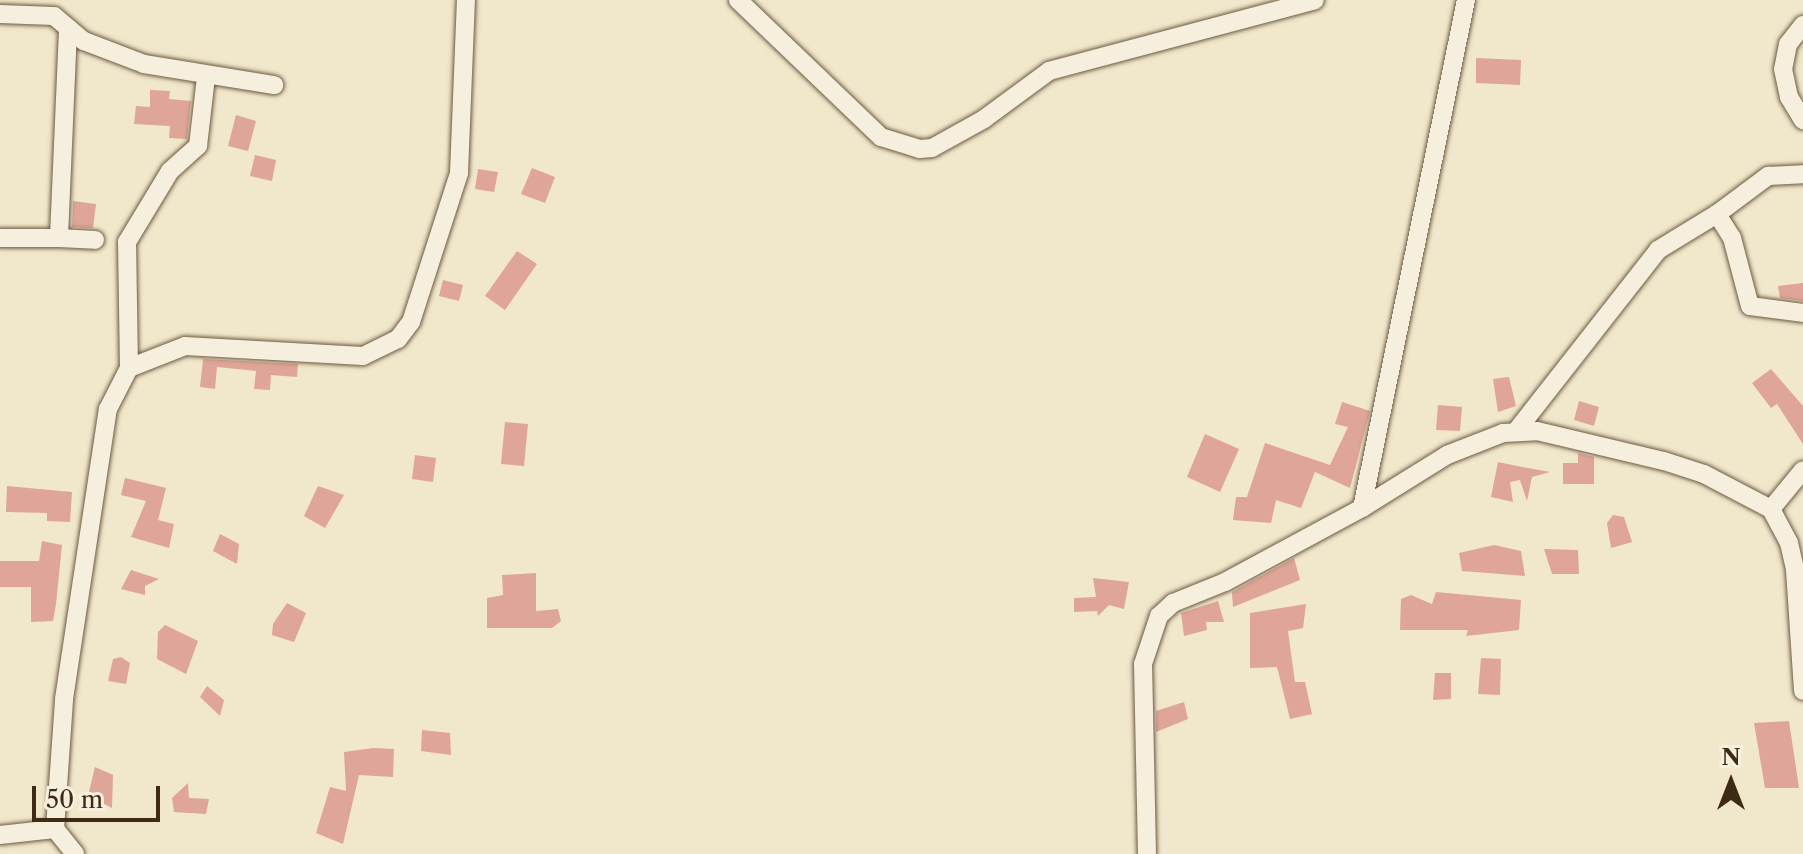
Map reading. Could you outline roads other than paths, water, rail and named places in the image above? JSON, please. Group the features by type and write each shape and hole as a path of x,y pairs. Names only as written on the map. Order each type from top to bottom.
{"street":[{"path":"129,368 185,346 363,356 398,339 411,322 459,173 466,0"},
{"path":"738,0 881,137 920,149 932,148 984,119 1049,71 1315,0"},
{"path":"1362,508 1466,0"},
{"path":"0,14 54,8 68,30 144,64 206,77 274,85"},
{"path":"1803,25 1788,44 1783,69 1789,97 1803,120"},
{"path":"59,238 68,30"},
{"path":"75,854 55,829 64,699 108,409 129,368 127,242 170,171 198,146 206,77"},
{"path":"1517,430 1658,250 1717,214 1768,176 1803,174"},
{"path":"1717,214 1732,238 1750,306 1803,313"},
{"path":"0,238 95,240"},
{"path":"1147,854 1143,664 1159,616 1173,603 1225,582 1362,508 1447,455 1517,430 1664,461 1704,474 1771,509 1789,543 1795,570 1803,691"},
{"path":"1771,509 1803,470"},
{"path":"0,835 55,829"}]}
